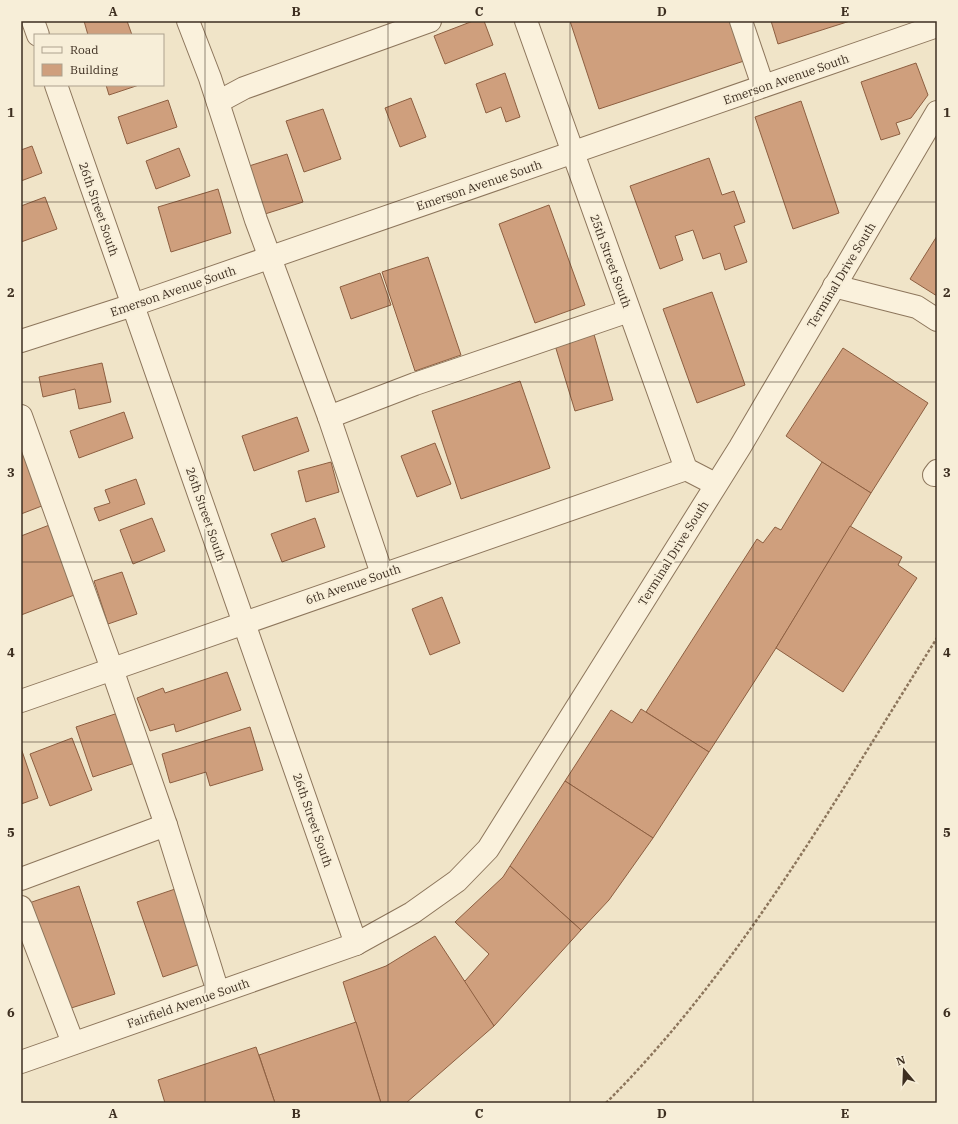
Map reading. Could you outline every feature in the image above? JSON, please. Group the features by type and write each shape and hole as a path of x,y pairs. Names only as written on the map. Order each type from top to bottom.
{"street":[{"path":"33,21 38,34"},
{"path":"188,21 218,102 256,220 329,417 382,574"},
{"path":"218,102 244,88 430,21"},
{"name":"25th Street South","path":"526,21 686,469"},
{"path":"741,21 763,86"},
{"name":"Emerson Avenue South","path":"21,341 133,305 937,26"},
{"name":"26th Street South","path":"56,86 356,944"},
{"name":"Terminal Drive South","path":"356,944 412,913 457,881 488,849 740,446 937,112"},
{"path":"834,286 917,307 937,320"},
{"path":"329,417 415,384 629,311"},
{"path":"21,416 112,669 166,826 218,992"},
{"path":"686,469 715,484"},
{"name":"6th Avenue South","path":"21,701 686,469"},
{"path":"21,879 166,826"},
{"path":"21,908 73,1043"},
{"name":"Fairfield Avenue South","path":"21,1062 356,944"}],"path":[{"path":"606,1103 672,1031 719,971 766,906 937,638"}],"building":[{"path":"84,21 127,21 132,34 88,34"},
{"path":"473,21 484,21 493,45 445,64 434,36"},
{"path":"570,21 734,21 747,60 599,109"},
{"path":"771,21 850,21 778,44"},
{"path":"916,63 928,95 911,118 896,123 900,134 881,140 861,82"},
{"path":"505,73 520,117 506,122 501,107 486,113 476,84"},
{"path":"106,86 136,86 109,95"},
{"path":"411,98 426,137 400,147 385,108"},
{"path":"168,100 177,127 127,144 118,117"},
{"path":"801,101 839,213 793,229 755,117"},
{"path":"323,109 341,159 304,172 286,121"},
{"path":"32,146 42,173 21,181 21,150"},
{"path":"179,148 190,176 156,189 146,161"},
{"path":"287,154 303,202 265,214 249,166"},
{"path":"709,158 722,195 734,191 745,222 734,226 747,262 725,270 720,253 703,259 693,230 675,236 683,260 660,269 630,186"},
{"path":"218,189 231,233 171,252 158,207"},
{"path":"45,197 57,229 21,242 21,206"},
{"path":"549,205 585,305 535,323 499,224"},
{"path":"937,236 937,296 910,279"},
{"path":"428,257 461,355 415,371 382,272"},
{"path":"380,273 391,305 351,319 340,287"},
{"path":"712,292 745,385 697,403 663,309"},
{"path":"593,331 613,400 575,411 554,342"},
{"path":"843,348 928,403 871,493 822,462 786,436"},
{"path":"102,363 111,402 79,409 75,389 43,397 39,377"},
{"path":"520,381 550,468 461,499 432,411"},
{"path":"124,412 133,438 79,458 70,431"},
{"path":"297,417 309,451 254,471 242,436"},
{"path":"21,435 47,504 21,514"},
{"path":"435,443 451,484 417,497 401,456"},
{"path":"331,462 339,492 306,502 298,471"},
{"path":"822,462 871,493 776,648 709,752 646,712 757,539 763,543 775,527 781,530"},
{"path":"136,479 145,504 99,521 94,508 110,503 105,490"},
{"path":"152,518 165,551 133,564 120,530"},
{"path":"315,518 325,547 282,562 271,534"},
{"path":"52,524 77,594 21,615 21,536"},
{"path":"850,526 902,557 898,565 917,578 843,692 776,648"},
{"path":"122,572 137,614 108,624 94,581"},
{"path":"442,597 460,643 430,655 412,609"},
{"path":"227,672 241,710 176,732 174,724 150,731 137,698 163,688 165,693"},
{"path":"641,709 709,752 653,838 565,781 611,710 632,723"},
{"path":"118,713 135,763 93,777 76,727"},
{"path":"250,727 263,770 210,786 206,772 170,783 162,754"},
{"path":"72,738 92,790 50,806 30,754"},
{"path":"21,748 38,798 21,804"},
{"path":"565,781 653,838 609,900 581,930 510,866"},
{"path":"510,866 581,930 494,1026 464,982 464,980 465,981 489,954 455,922 503,877"},
{"path":"79,886 115,994 65,1010 29,903"},
{"path":"178,888 203,963 163,977 137,902"},
{"path":"435,936 494,1026 406,1103 381,1103 343,982 386,966"},
{"path":"356,1022 381,1103 275,1103 259,1055"},
{"path":"256,1047 275,1103 165,1103 158,1080"}]}
